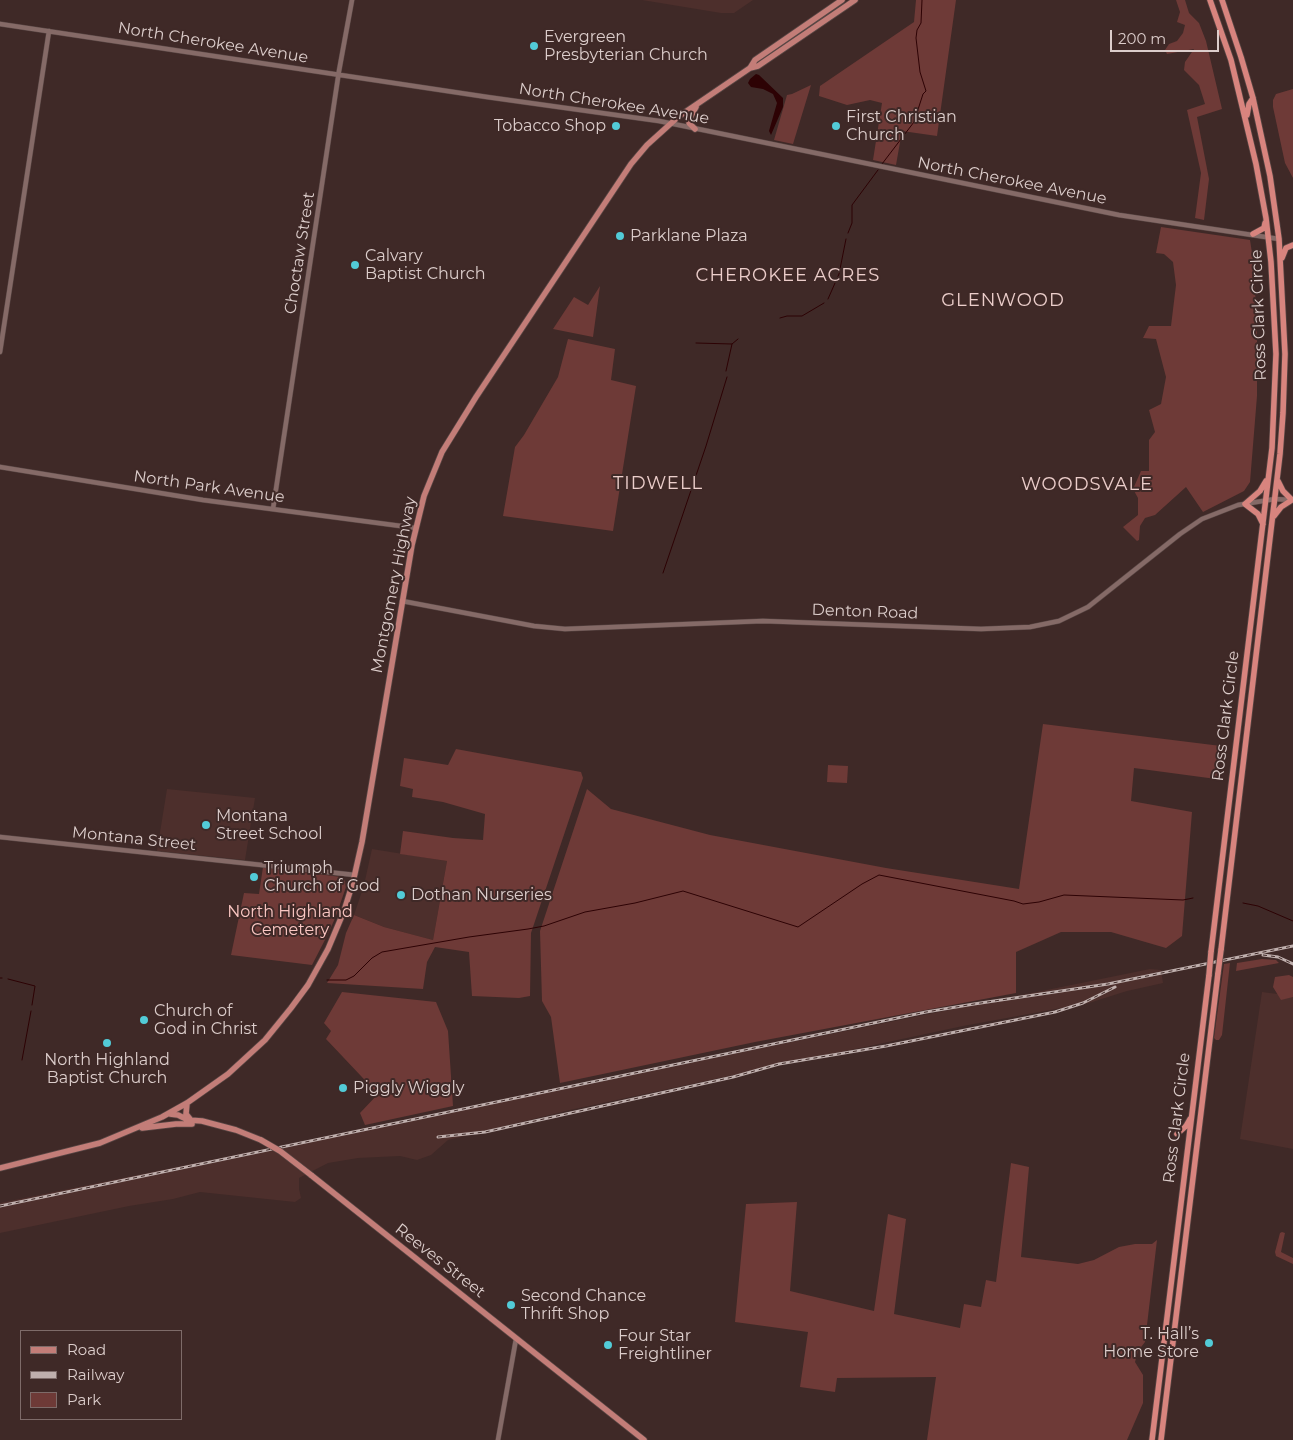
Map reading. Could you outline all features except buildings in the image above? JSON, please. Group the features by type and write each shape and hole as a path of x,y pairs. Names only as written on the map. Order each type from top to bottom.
{"highway":[{"name":"Ross Clark Circle","path":"1152,1440 1266,501 1274,412 1276,354 1274,295 1269,237 1259,178 1246,120 1210,0"},
{"name":"Ross Clark Circle","path":"1161,1440 1262,611 1283,413 1285,354 1279,239 1270,176 1253,98 1222,0"},
{"path":"1222,35 1232,30"},
{"path":"1246,120 1248,104 1253,98"},
{"path":"1259,178 1270,176"},
{"path":"1253,234 1264,228 1266,218"},
{"path":"1280,262 1286,248 1292,245"},
{"path":"1276,354 1285,354"},
{"path":"1274,412 1283,413"},
{"path":"1272,448 1276,453 1280,454"},
{"path":"1263,525 1258,514 1246,504 1260,491 1268,477"},
{"path":"1272,520 1281,507 1293,500 1283,492 1277,480"},
{"path":"1253,606 1262,611"},
{"path":"1244,683 1253,684"},
{"path":"1236,744 1245,743"},
{"path":"1177,1134 1186,1126 1191,1117"}],"main road":[{"name":"Montgomery Highway","path":"750,68 755,60 842,0"},
{"name":"Montgomery Highway","path":"137,1129 173,1112 187,1103 222,1079 251,1054 295,1004 308,985 332,940 344,911 355,875 362,842 416,528 430,479 442,452 455,430 623,176 647,145 698,103 750,68 758,66 855,0"},
{"path":"695,129 689,123 698,103"},
{"path":"187,1103 186,1114 192,1121"},
{"path":"173,1112 177,1120 185,1123"},
{"name":"Reeves Street","path":"173,1112 192,1121 202,1121 207,1124"},
{"name":"Reeves Street","path":"137,1129 185,1123 207,1124 236,1130 261,1140 280,1151 644,1440"},
{"path":"0,1168 92,1145 137,1129"}],"street":[{"name":"Choctaw Street","path":"273,509 352,0"},
{"name":"North Cherokee Avenue","path":"0,24 671,124 1119,215 1279,239"},
{"path":"0,352 49,31"},
{"name":"North Park Avenue","path":"0,467 203,500 416,528"},
{"name":"Denton Road","path":"402,601 542,627 564,629 751,621 981,629 1034,626 1059,621 1081,611 1103,596 1194,524 1214,513 1246,504 1274,500 1293,500"},
{"name":"Montana Street","path":"0,836 355,875"},
{"path":"498,1440 516,1339"}],"shaded area":[{"path":"642,0 753,0 734,13 721,13"},
{"path":"756,74 783,98 783,107 771,135 769,131 777,103 773,94 763,89 751,87 748,83"},
{"name":"Montana Street School","path":"167,789 255,798 245,860 157,851"},
{"name":"Dothan Nurseries","path":"372,849 447,861 433,940 384,927 354,915 364,885"},
{"path":"1150,969 1161,970 1163,983 1127,991 1089,1003 963,1026 570,1110 448,1140 431,1155 417,1160 400,1156 358,1158 328,1163 299,1178 301,1198 295,1202 200,1192 0,1233 0,1203"},
{"path":"1262,992 1293,996 1293,1149 1240,1139"}],"green space":[{"path":"916,0 956,0 937,136 902,131 896,165 873,160 882,103 870,100 847,105 819,96 820,86 914,22"},
{"path":"1176,0 1185,0 1189,13 1199,23 1206,41 1222,109 1197,117 1209,179 1204,220 1195,218 1201,173 1187,110 1205,104 1199,85 1184,70 1185,62 1194,49 1167,54 1165,50 1169,44 1177,41 1183,33 1185,25 1177,22 1180,12"},
{"path":"811,85 793,144 774,140 787,95"},
{"path":"1293,89 1293,178 1285,163 1273,100 1276,94"},
{"path":"1161,227 1250,240 1254,266 1257,396 1250,482 1244,491 1203,512 1186,487 1155,515 1145,518 1140,526 1139,540 1137,541 1123,527 1138,515 1138,498 1133,489 1141,471 1149,471 1149,440 1155,432 1149,410 1161,404 1166,377 1156,339 1143,338 1149,326 1171,326 1176,285 1173,262 1164,254 1156,253"},
{"path":"600,286 593,337 553,329 574,297 588,305"},
{"path":"568,339 615,349 611,380 636,386 613,531 503,516 515,447 558,377"},
{"path":"1043,724 1221,746 1216,779 1134,768 1131,801 1192,812 1182,936 1166,948 1111,932 1061,932 1016,952 1016,993 755,1042 560,1083 551,1017 542,1001 540,931 587,789 611,809 710,835 886,868 1019,889"},
{"path":"456,749 581,772 583,778 531,933 530,996 519,998 472,996 469,952 435,947 427,962 423,989 327,983 338,965 346,933 354,915 384,927 433,940 447,861 400,854 403,831 483,840 485,814 443,802 412,797 413,789 400,786 404,758 448,765"},
{"path":"828,765 848,766 847,783 827,782"},
{"name":"North Highland Cemetery","path":"263,867 341,877 345,881 346,887 336,916 312,965 231,955 244,893 259,894"},
{"path":"1262,959 1276,960 1279,963 1236,971 1237,963"},
{"path":"1230,963 1222,1035 1219,1040 1216,1040 1214,1038 1224,964"},
{"path":"1289,975 1293,977 1293,997 1281,1000 1273,987 1275,977"},
{"path":"342,992 436,1002 448,1031 453,1106 365,1125 360,1113 378,1094 326,1039 331,1031 324,1023"},
{"path":"1011,1163 1029,1167 1021,1257 1078,1264 1094,1260 1119,1247 1135,1244 1152,1244 1157,1240 1145,1342 1138,1351 1135,1362 1143,1375 1143,1403 1127,1440 927,1440 936,1377 837,1378 835,1392 800,1387 808,1332 735,1322 746,1204 797,1202 790,1291 874,1311 888,1214 906,1219 894,1314 960,1328 964,1304 981,1307 986,1280 996,1282"},
{"path":"1280,1233 1285,1233 1281,1252 1293,1258 1293,1264 1276,1256 1275,1252"}],"waterway":[{"path":"882,164 914,122 923,94 926,91 920,72 916,38 917,30 921,23 922,0"},
{"path":"848,233 852,223 852,205 878,170"},
{"path":"828,299 839,274 846,239"},
{"path":"780,318 802,316 824,303"},
{"path":"696,343 732,344 738,339"},
{"path":"726,371 732,344"},
{"path":"663,573 727,377"},
{"path":"327,980 346,980 354,976 372,958 382,952 544,926 585,912 635,903 683,891 798,927 862,884 879,875 1023,904 1064,895 1183,900 1193,898"},
{"path":"1243,903 1258,906 1293,921"},
{"path":"8,979 35,986 32,1005"},
{"path":"22,1060 31,1011"}],"railway":[{"path":"0,1206 926,1012 1108,984 1293,946"},
{"path":"1263,955 1278,957 1293,964"},
{"path":"438,1137 485,1132 733,1077 779,1064 886,1046 1055,1012 1083,1003 1115,987"}],"place":[{"name":"Evergreen Presbyterian Church","path":"534,46"},
{"name":"Tobacco Shop","path":"616,126"},
{"name":"First Christian Church","path":"836,126"},
{"name":"Parklane Plaza","path":"620,236"},
{"name":"Calvary Baptist Church","path":"355,265"},
{"name":"Montana Street School","path":"206,825"},
{"name":"Triumph Church of God","path":"254,877"},
{"name":"Dothan Nurseries","path":"401,895"},
{"name":"Church of God in Christ","path":"144,1020"},
{"name":"North Highland Baptist Church","path":"107,1043"},
{"name":"Piggly Wiggly","path":"343,1088"},
{"name":"Second Chance Thrift Shop","path":"511,1305"},
{"name":"T. Hall’s Home Store","path":"1209,1343"},
{"name":"Four Star Freightliner","path":"608,1345"}],"district":[{"name":"CHEROKEE ACRES","path":"788,276"},
{"name":"GLENWOOD","path":"1003,301"},
{"name":"TIDWELL","path":"658,484"},
{"name":"WOODSVALE","path":"1087,485"}]}
